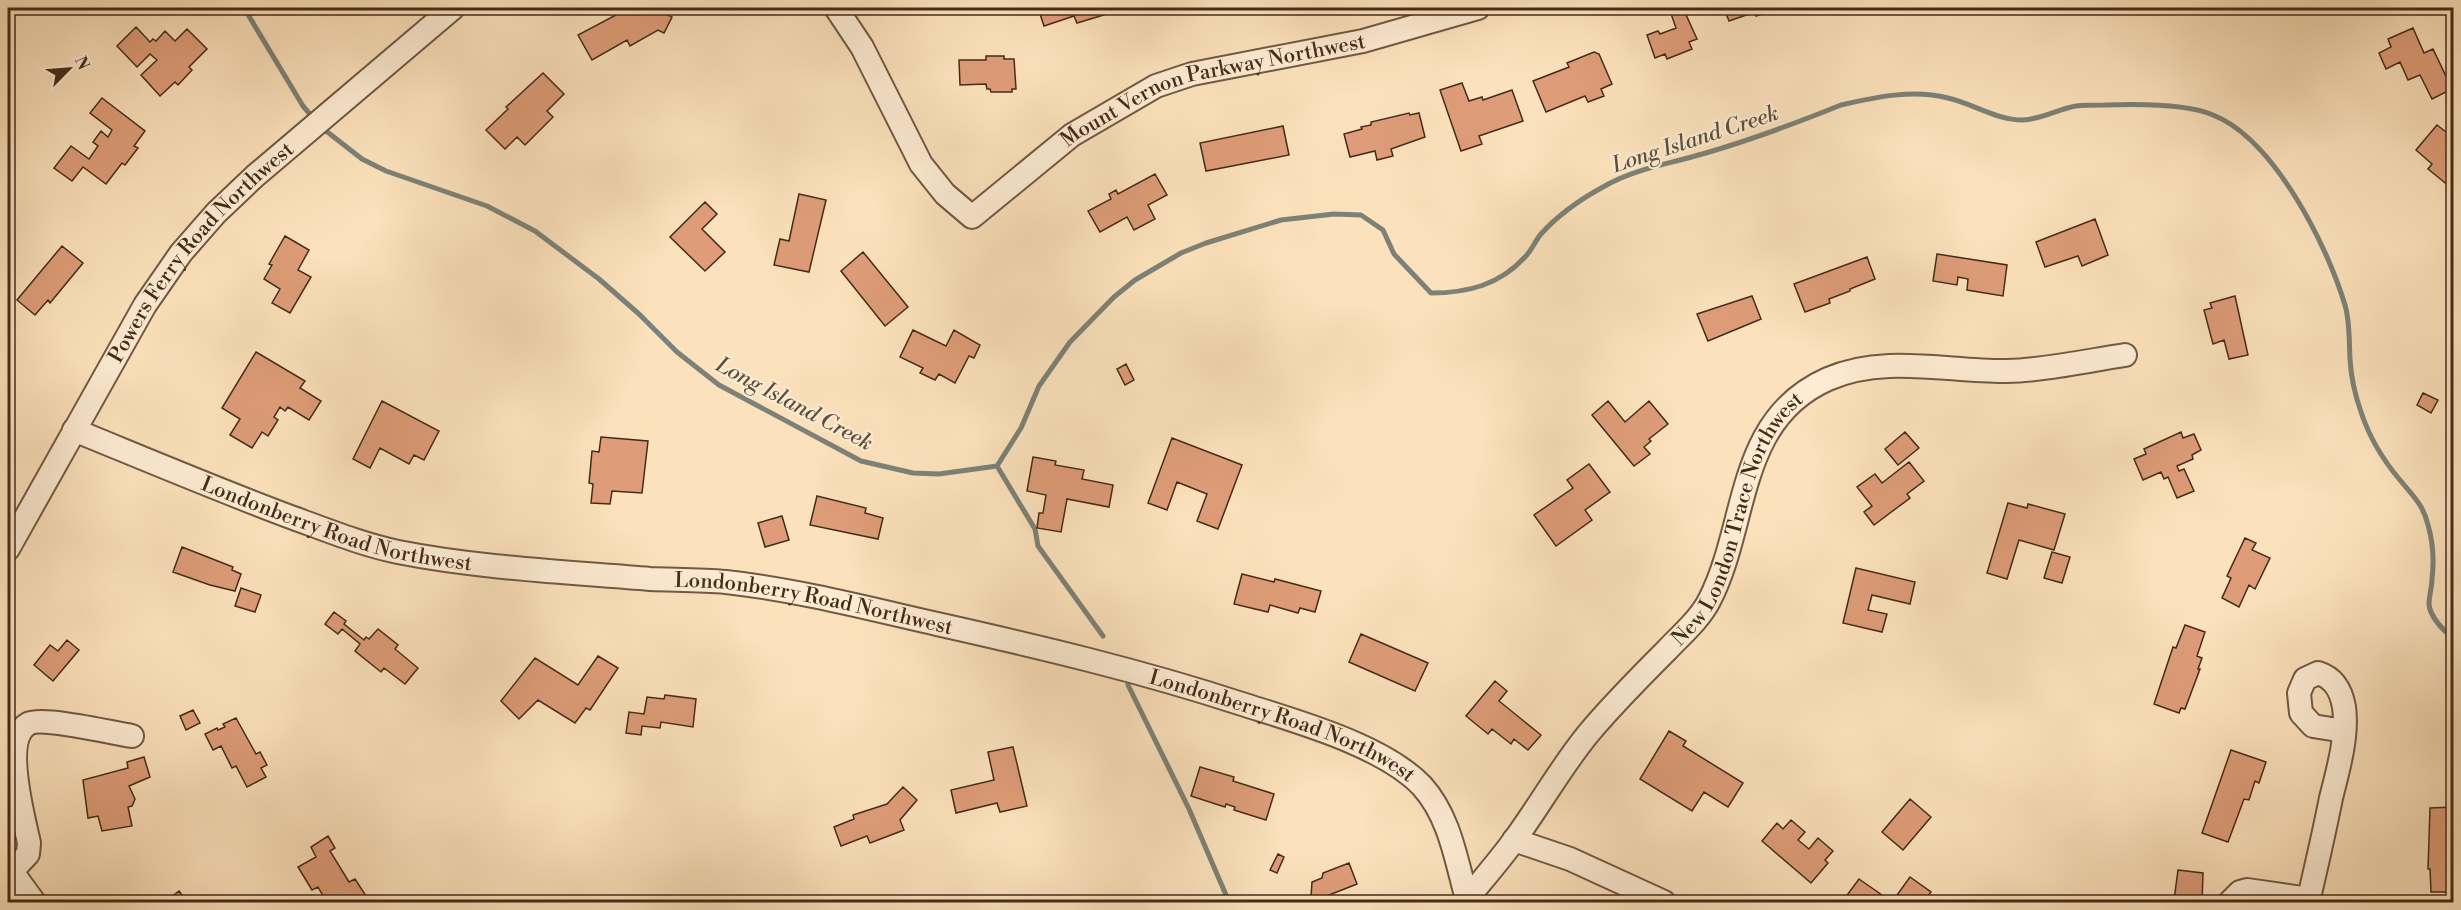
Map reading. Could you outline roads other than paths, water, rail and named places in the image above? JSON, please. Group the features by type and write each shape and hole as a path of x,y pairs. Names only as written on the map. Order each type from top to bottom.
{"street":[{"name":"Powers Ferry Road Northwest","path":"8,549 145,305 181,253 216,213 298,138 453,8"},
{"name":"Mount Vernon Parkway Northwest","path":"836,8 862,47 921,164 945,194 972,217 1072,135 1156,86 1192,74 1364,41 1478,8"},
{"name":"New London Trace Northwest","path":"1466,901 1514,840 1566,762 1588,734 1624,693 1694,622 1708,604 1724,570 1756,453 1771,427 1794,401 1828,379 1866,368 1891,366 2008,371 2125,355"},
{"name":"Londonberry Road Northwest","path":"74,430 227,493 351,539 394,551 453,561 652,579 724,582 798,592 1093,660 1190,687 1294,721 1339,737 1386,759 1421,785 1437,805 1447,825 1466,901"},
{"path":"34,903 9,869 28,854 29,843 14,750 18,733 29,723 49,722 132,736"},
{"path":"2230,903 2240,892 2247,890 2308,901 2339,764 2344,731"},
{"path":"1514,840 1570,859 1624,882 1664,903"}],"waterway":[{"name":"Long Island Creek","path":"244,8 303,106 315,120"},
{"name":"Long Island Creek","path":"321,127 362,159 386,171 487,206 535,231 599,279 677,352 719,385 861,461 913,473 939,474 997,466 1021,428 1039,386 1070,342 1114,297 1135,280 1181,253 1281,220 1334,214 1361,215 1383,230 1394,254 1431,293 1444,293 1482,286 1505,274 1525,257 1541,234 1555,220 1578,202 1612,182 1640,171 1741,142 1841,105 1881,97 1921,94 1948,98 1994,115 2023,120 2083,105 2160,106 2202,111 2235,128 2257,146 2295,196 2325,253 2347,311 2351,372 2361,412 2382,456 2417,501 2426,518 2433,552 2430,609 2438,623 2454,639"},
{"path":"997,466 1035,529 1038,546 1103,636"},
{"path":"1128,685 1189,809 1229,902"}]}
